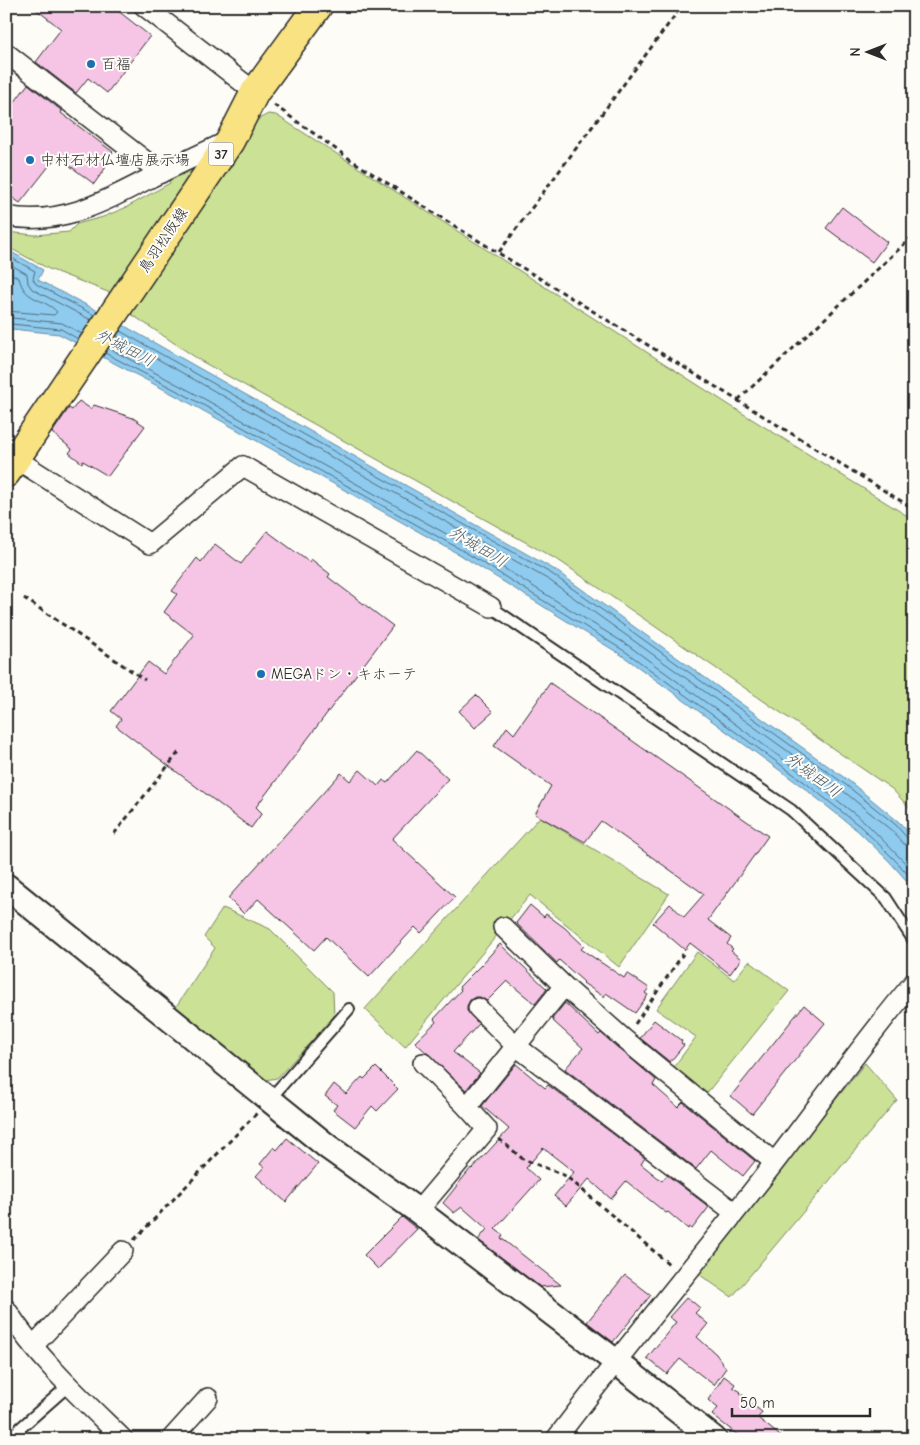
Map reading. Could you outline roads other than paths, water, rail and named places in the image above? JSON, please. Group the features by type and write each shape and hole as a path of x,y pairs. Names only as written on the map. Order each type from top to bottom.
{"main road":[{"name":"鳥羽松阪線","path":"11,466 230,141 255,92 318,6"}],"street":[{"path":"144,6 255,92"},
{"path":"6,53 161,173"},
{"path":"6,216 43,218 85,209 124,193 161,173 230,141"},
{"path":"11,466 150,544 244,466 491,607"},
{"path":"6,886 328,1147 418,1211 714,1439"},
{"path":"504,927 564,986 624,1039 774,1162"},
{"path":"556,1439 615,1361 774,1162 879,1023 914,982"},
{"path":"467,1107 564,986"},
{"path":"478,1008 516,1046 734,1212"},
{"path":"418,1211 487,1129 423,1063"},
{"path":"33,1346 123,1251"},
{"path":"6,1309 19,1329 68,1386 123,1439"},
{"path":"171,1439 208,1398"}],"lane":[{"path":"491,607 791,810 886,898 914,941"},
{"path":"269,1100 349,1009"},
{"path":"8,1439 68,1386"}],"water":[{"name":"外城田川","path":"6,249 43,270 38,280 100,312 555,570 849,781 899,822 914,838 914,889 858,831 804,788 623,656 462,556 184,400 59,334 11,329 6,335"}],"place":[{"name":"百福","path":"91,64"},
{"name":"中村石材仏壇店展示場","path":"30,160"},
{"name":"MEGAドン・キホーテ","path":"261,674"}]}
